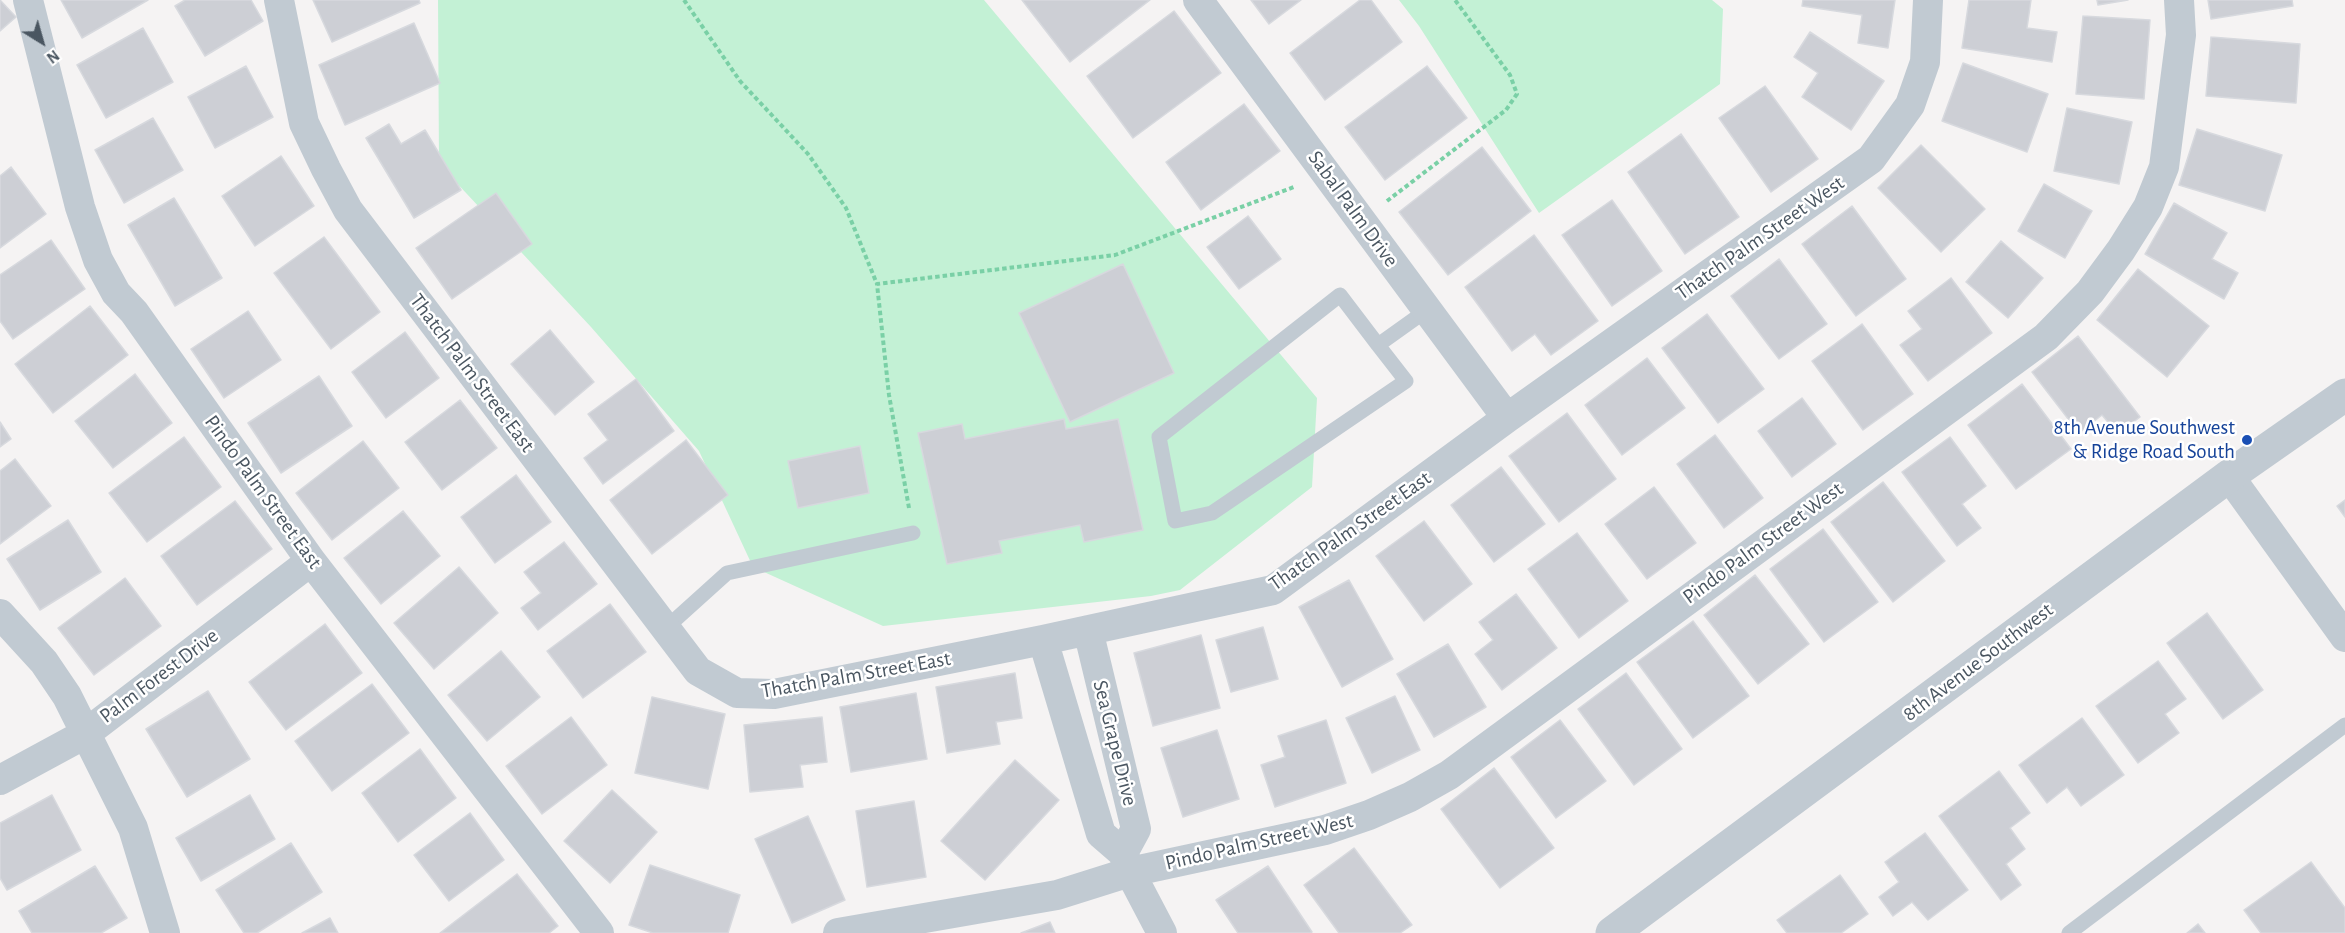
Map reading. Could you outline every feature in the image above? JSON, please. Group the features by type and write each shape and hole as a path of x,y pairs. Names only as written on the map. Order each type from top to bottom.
{"street":[{"name":"Pindo Palm Street East","path":"28,0 80,207 98,260 116,293 134,312 311,561 599,933"},
{"name":"Thatch Palm Street East","path":"279,0 304,123 348,210 698,670 737,693 774,694 1043,640 1273,590 1507,418"},
{"name":"Sabal Palm Drive","path":"1198,0 1507,418"},
{"name":"Thatch Palm Street West","path":"1507,418 1871,159 1910,105 1925,62 1928,0"},
{"name":"Pindo Palm Street West","path":"1126,863 1325,830 1379,811 1449,775 2046,337 2090,292 2121,250 2148,207 2164,167 2181,34 2179,0"},
{"name":"8th Avenue Southwest","path":"1612,933 2229,476 2345,394"},
{"path":"2229,476 2345,637"},
{"name":"Palm Forest Drive","path":"0,780 84,734 311,561"},
{"path":"0,614 44,662 67,696 133,828 165,933"},
{"name":"Sea Grape Drive","path":"1088,630 1136,829 1126,863"},
{"name":"Sea Grape Drive","path":"1043,640 1101,834 1126,863 1162,933"},
{"path":"838,933 1057,895 1126,863"}],"lane":[{"path":"1340,295 1378,345 1406,381 1212,513 1175,521 1159,437 1340,295"},
{"path":"1378,345 1427,310"},
{"path":"666,628 728,573 913,533"},
{"path":"2069,933 2345,725"}],"path":[{"path":"684,0 740,81 808,154 846,208 877,284 889,395 913,533"},
{"path":"1377,197 1388,202 1506,110 1517,94 1510,75 1455,0"},
{"path":"877,284 1115,255 1328,174"}],"green space":[{"path":"438,0 984,0 1317,398 1312,487 1180,590 1151,596 883,626 753,567 699,451 591,327 439,164"},
{"path":"1399,0 1712,0 1723,9 1720,84 1539,213 1419,26"}],"building":[{"path":"0,0 16,17 0,31"},
{"path":"61,0 148,0 82,38"},
{"path":"185,0 251,0 263,21 205,56 175,6"},
{"path":"313,0 419,0 420,3 332,42"},
{"path":"1022,0 1150,0 1070,62"},
{"path":"1251,0 1301,0 1269,24"},
{"path":"1360,0 1371,0 1402,42 1325,100 1290,53"},
{"path":"1803,0 1895,0 1888,48 1858,43 1862,15 1802,6"},
{"path":"1969,0 2031,0 2027,28 2057,32 2052,62 1962,48"},
{"path":"2097,0 2128,0 2098,5"},
{"path":"2208,0 2292,0 2293,6 2211,19"},
{"path":"1174,11 1221,73 1133,138 1087,76"},
{"path":"2083,16 2150,20 2144,99 2076,94"},
{"path":"414,23 440,83 345,125 319,65"},
{"path":"143,28 173,82 106,118 77,65"},
{"path":"1810,32 1884,81 1851,130 1802,97 1818,73 1794,57"},
{"path":"2211,37 2300,44 2296,103 2206,96"},
{"path":"1963,63 2048,94 2027,152 1942,121"},
{"path":"246,66 273,117 215,148 188,97"},
{"path":"1427,66 1467,118 1385,180 1345,127"},
{"path":"1765,86 1818,159 1771,192 1719,118"},
{"path":"1244,104 1280,151 1201,210 1166,162"},
{"path":"2067,108 2132,122 2119,184 2054,171"},
{"path":"153,118 183,170 124,203 95,150"},
{"path":"389,124 401,144 425,130 461,190 414,218 366,138"},
{"path":"2197,129 2282,155 2265,211 2179,185"},
{"path":"1681,134 1739,217 1685,254 1628,172"},
{"path":"1921,145 1985,209 1941,252 1878,188"},
{"path":"1482,147 1531,211 1448,275 1399,212"},
{"path":"281,156 314,206 255,246 222,196"},
{"path":"11,167 46,214 0,248 0,176"},
{"path":"2044,184 2092,211 2065,258 2018,231"},
{"path":"496,193 532,244 452,299 416,248"},
{"path":"174,198 222,278 175,306 128,225"},
{"path":"1612,200 1662,271 1612,306 1562,235"},
{"path":"2174,203 2227,233 2212,259 2238,273 2224,299 2145,254"},
{"path":"1852,206 1906,279 1856,316 1802,244"},
{"path":"1248,216 1281,259 1239,289 1207,247"},
{"path":"1534,235 1598,321 1551,355 1535,334 1512,351 1465,287"},
{"path":"324,237 380,312 331,349 274,273"},
{"path":"51,240 85,289 13,339 0,321 0,275"},
{"path":"2001,241 2043,278 2008,318 1966,282"},
{"path":"1779,259 1827,324 1779,359 1731,296"},
{"path":"1123,264 1174,373 1070,422 1019,313"},
{"path":"2138,269 2209,326 2167,377 2097,320"},
{"path":"1951,278 1992,333 1928,381 1900,345 1922,329 1908,311"},
{"path":"90,306 128,355 53,413 15,364"},
{"path":"248,311 281,360 224,398 191,349"},
{"path":"1707,314 1764,389 1718,423 1662,348"},
{"path":"1862,324 1913,394 1863,430 1812,361"},
{"path":"550,330 594,382 555,415 511,364"},
{"path":"405,332 439,378 386,418 352,372"},
{"path":"2078,336 2140,417 2118,434 2102,415 2079,433 2032,372"},
{"path":"1647,358 1685,408 1622,455 1585,405"},
{"path":"135,374 172,423 113,468 75,421"},
{"path":"319,376 352,426 281,473 248,423"},
{"path":"636,379 674,431 603,484 584,458 608,440 588,414"},
{"path":"2022,384 2071,449 2016,489 1968,425"},
{"path":"1802,398 1836,444 1792,477 1758,431"},
{"path":"460,400 497,448 442,490 405,442"},
{"path":"1567,413 1616,479 1559,522 1509,456"},
{"path":"1064,419 1066,429 1118,419 1143,530 1084,542 1080,525 999,541 1002,553 947,564 918,433 962,424 965,439"},
{"path":"0,422 11,439 0,447"},
{"path":"1715,435 1763,498 1724,528 1677,464"},
{"path":"184,437 221,487 147,542 109,493"},
{"path":"1950,437 1986,486 1962,504 1981,528 1957,546 1902,472"},
{"path":"686,440 728,495 652,554 610,500"},
{"path":"363,441 399,488 332,540 296,493"},
{"path":"860,446 869,493 798,508 788,461"},
{"path":"15,459 51,506 0,544 0,471"},
{"path":"1501,467 1545,524 1494,562 1451,505"},
{"path":"516,475 551,522 495,563 461,517"},
{"path":"1883,482 1945,561 1893,602 1831,522"},
{"path":"1654,487 1696,543 1647,579 1605,524"},
{"path":"2345,500 2345,517 2337,506"},
{"path":"235,501 272,549 197,605 161,556"},
{"path":"403,511 440,556 381,604 344,558"},
{"path":"68,520 101,572 40,610 7,559"},
{"path":"1424,521 1472,584 1424,621 1376,556"},
{"path":"1823,529 1878,602 1824,642 1770,569"},
{"path":"1577,533 1628,601 1579,638 1528,569"},
{"path":"564,542 597,584 538,630 521,608 541,593 524,572"},
{"path":"459,567 498,613 434,669 394,623"},
{"path":"1755,575 1809,644 1758,684 1704,615"},
{"path":"125,578 161,626 94,675 58,628"},
{"path":"1349,580 1393,659 1342,687 1299,607"},
{"path":"1516,594 1557,648 1502,690 1475,654 1493,640 1479,622"},
{"path":"610,604 646,652 583,698 547,651"},
{"path":"2207,613 2263,690 2223,719 2167,643"},
{"path":"1693,621 1749,696 1693,738 1637,662"},
{"path":"325,624 362,673 286,730 249,682"},
{"path":"1263,627 1278,679 1231,692 1216,640"},
{"path":"1201,635 1220,708 1153,726 1134,653"},
{"path":"1448,644 1486,707 1434,737 1397,674"},
{"path":"501,651 540,697 487,741 448,695"},
{"path":"2158,661 2186,699 2165,714 2179,733 2138,763 2096,706"},
{"path":"1015,673 1022,718 996,722 1000,744 947,753 936,687"},
{"path":"1626,673 1682,749 1634,785 1578,709"},
{"path":"372,684 409,733 332,791 295,741"},
{"path":"208,691 250,759 187,797 146,729"},
{"path":"916,693 927,759 851,772 840,707"},
{"path":"1395,696 1420,750 1372,773 1346,718"},
{"path":"652,697 725,714 708,789 635,773"},
{"path":"571,717 607,765 542,814 506,766"},
{"path":"822,717 827,762 800,765 803,787 750,792 744,725"},
{"path":"2082,718 2124,775 2081,806 2067,787 2047,803 2019,765"},
{"path":"1326,720 1346,783 1275,807 1261,765 1285,757 1278,736"},
{"path":"1560,720 1606,781 1556,818 1511,757"},
{"path":"1217,730 1239,799 1183,817 1161,748"},
{"path":"420,749 456,798 398,842 362,793"},
{"path":"1015,760 1059,800 985,880 941,841"},
{"path":"1494,768 1554,848 1500,888 1441,809"},
{"path":"1999,771 2030,813 2010,828 2025,849 2006,864 2021,885 2001,900 1939,816"},
{"path":"612,790 657,832 610,883 564,841"},
{"path":"52,795 81,850 7,890 0,878 0,823"},
{"path":"250,795 275,839 201,881 176,838"},
{"path":"914,801 926,877 867,887 856,811"},
{"path":"470,813 504,860 449,901 414,855"},
{"path":"808,816 845,900 792,923 755,839"},
{"path":"1925,833 1968,890 1928,920 1912,902 1893,916 1879,897 1899,882 1885,862"},
{"path":"291,843 322,892 257,933 244,933 216,890"},
{"path":"1354,848 1412,925 1400,933 1339,933 1304,885"},
{"path":"2311,862 2345,908 2345,933 2261,933 2244,910"},
{"path":"650,865 740,895 728,933 653,933 629,925"},
{"path":"95,866 127,918 101,933 32,933 19,911"},
{"path":"1268,866 1312,932 1238,933 1216,900"},
{"path":"517,874 558,926 549,933 440,933"},
{"path":"1840,875 1868,914 1841,933 1787,933 1777,920"},
{"path":"330,918 338,933 302,933"},
{"path":"1050,922 1055,933 1021,933"},
{"path":"2198,924 2205,933 2187,933"}],"place":[{"name":"8th Avenue Southwest & Ridge Road South","path":"2247,440"}]}
